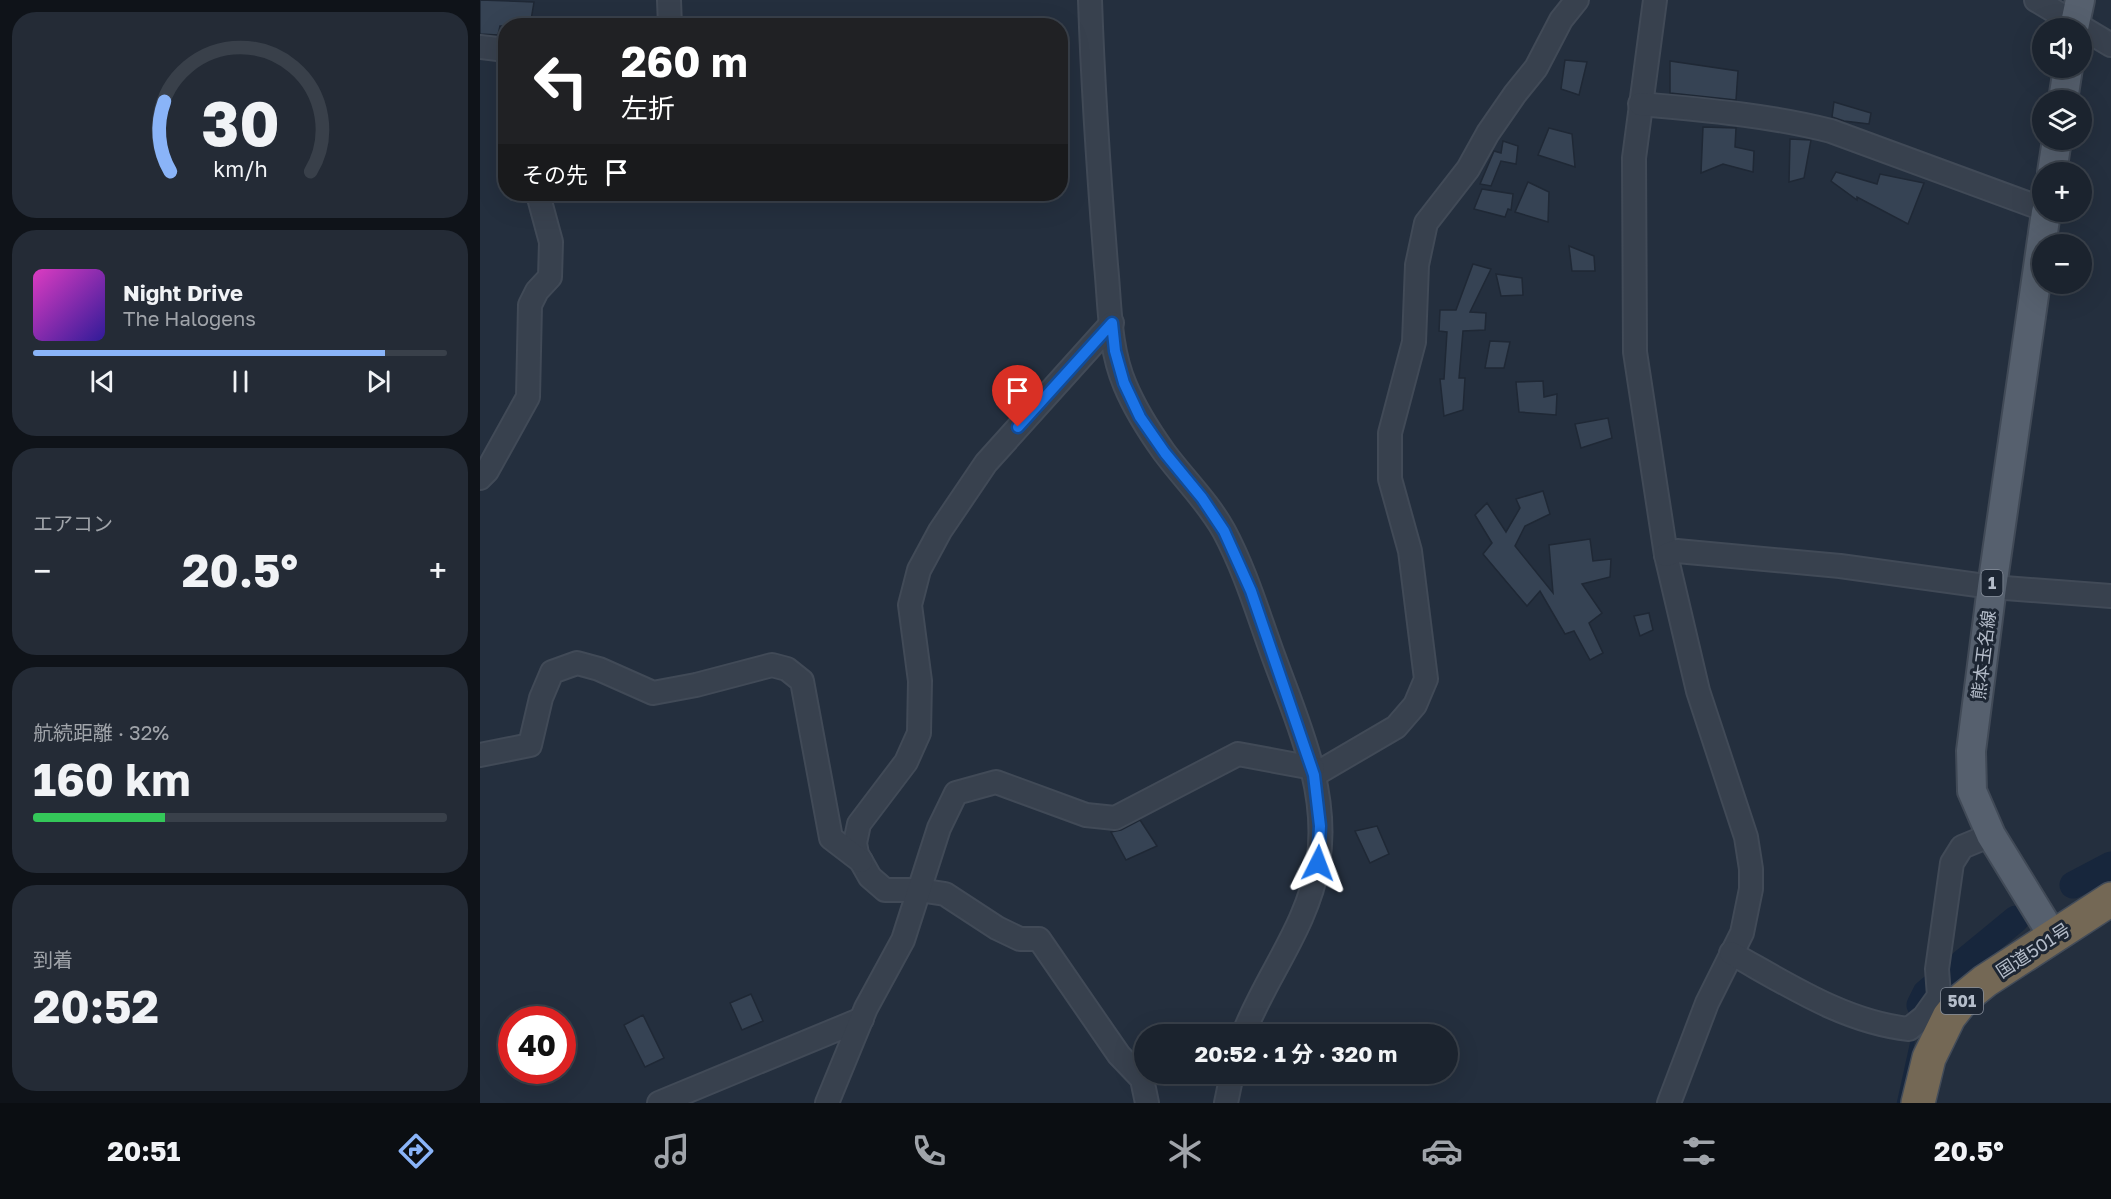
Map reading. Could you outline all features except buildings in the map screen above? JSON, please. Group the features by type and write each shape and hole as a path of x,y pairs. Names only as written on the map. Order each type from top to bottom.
{"highway":[{"name":"国道501号","path":"1918,1103 1929,1058 1949,1017 1964,998 1985,981 2111,899"}],"main road":[{"name":"熊本玉名線","path":"2043,222 1971,751 1972,791 1991,836 2053,936"}],"street":[{"path":"669,0 669,18"},
{"path":"1090,0 1095,118 1112,323 1115,351 1124,383 1140,417 1165,453 1202,498 1224,531 1251,591 1314,771 1320,826 1318,863 1301,920 1247,1024"},
{"path":"827,1103 862,1019 903,940 939,828 956,793 996,782 1086,815 1115,818 1238,754 1314,771 1396,727 1415,705 1426,679 1410,551 1390,479 1390,433 1414,342 1417,265 1426,223 1468,169 1515,94 1536,68 1561,20 1577,0"},
{"path":"1655,0 1634,158 1635,352 1666,555 1698,691 1746,837 1751,868 1751,889 1742,933 1707,1003 1669,1103"},
{"path":"2036,0 2076,17 2111,45"},
{"path":"480,47 498,49"},
{"path":"1640,104 1797,122 1831,131 2032,205"},
{"path":"480,478 487,471 528,397 530,305 537,291 550,277 551,242 540,201"},
{"path":"1112,323 976,475 919,570 910,605 920,681 919,733 906,762 859,824 855,843 857,854 870,877 885,891 919,890 945,894 997,928 1020,939 1039,939 1119,1054 1142,1079 1147,1103"},
{"path":"1666,555 1677,550 1840,566 1992,586 2111,596"},
{"path":"480,755 530,746 541,698 552,672 577,663 599,669 653,693 696,686 772,665 787,669 802,681 831,838 861,861"},
{"path":"1731,953 1828,1006 1884,1026 1917,1023 1940,996 1937,969 1953,863 1962,847 1991,836"},
{"path":"659,1103 862,1019"},
{"path":"1226,1103 1230,1084"}],"waterway":[{"path":"2073,885 2111,865"},
{"path":"1920,1005 1926,993 2016,919"},
{"path":"1899,1103 1914,1035"}],"route":[{"path":"1018,427 1112,323 1115,351 1124,383 1140,417 1165,453 1202,498 1224,531 1251,591 1311,762 1318,795 1320,826 1318,863"}]}
